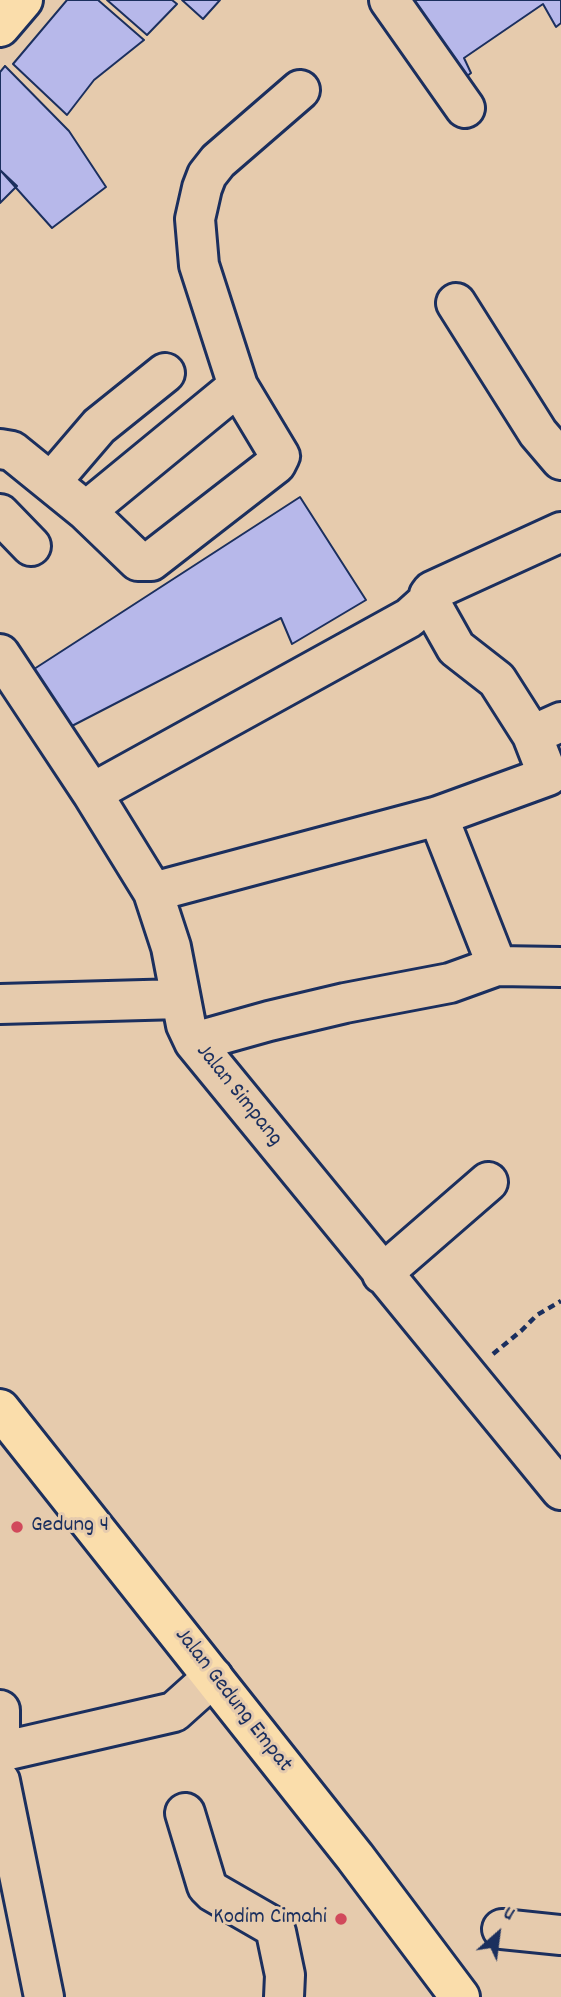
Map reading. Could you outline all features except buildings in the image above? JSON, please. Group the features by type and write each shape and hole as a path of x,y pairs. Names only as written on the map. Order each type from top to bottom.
{"main road":[{"path":"0,27 23,0"},
{"name":"Jalan Gedung Empat","path":"0,1409 355,1857 460,1997"}],"street":[{"path":"389,0 465,108"},
{"path":"0,449 12,451 86,510 138,561 151,561 276,464 280,456 238,386 199,265 195,219 207,175 218,162 300,90"},
{"path":"456,303 538,433 561,460"},
{"path":"51,482 99,426 165,373"},
{"path":"86,510 238,386"},
{"path":"0,514 31,546"},
{"path":"153,892 438,816 555,789 546,728 496,680 456,648 429,600 429,595 432,591 561,532"},
{"path":"92,793 409,618 429,600"},
{"name":"Jalan Simpang","path":"0,654 92,793 153,892 175,970 186,1025 194,1042 561,1490"},
{"path":"438,816 497,967"},
{"path":"194,1042 345,1003 450,983 497,967 561,967"},
{"path":"0,1004 175,970"},
{"path":"382,1274 488,1182"},
{"path":"0,1733 174,1712 213,1676"},
{"path":"0,1781 44,1997"},
{"path":"185,1813 207,1886 272,1926 276,1932 285,1975 284,1997"},
{"path":"502,1929 561,1935"}],"path":[{"path":"467,1378 537,1315 561,1301"}],"place":[{"name":"Gedung 4","path":"17,1527"},
{"name":"Kodim Cimahi","path":"341,1919"}]}
